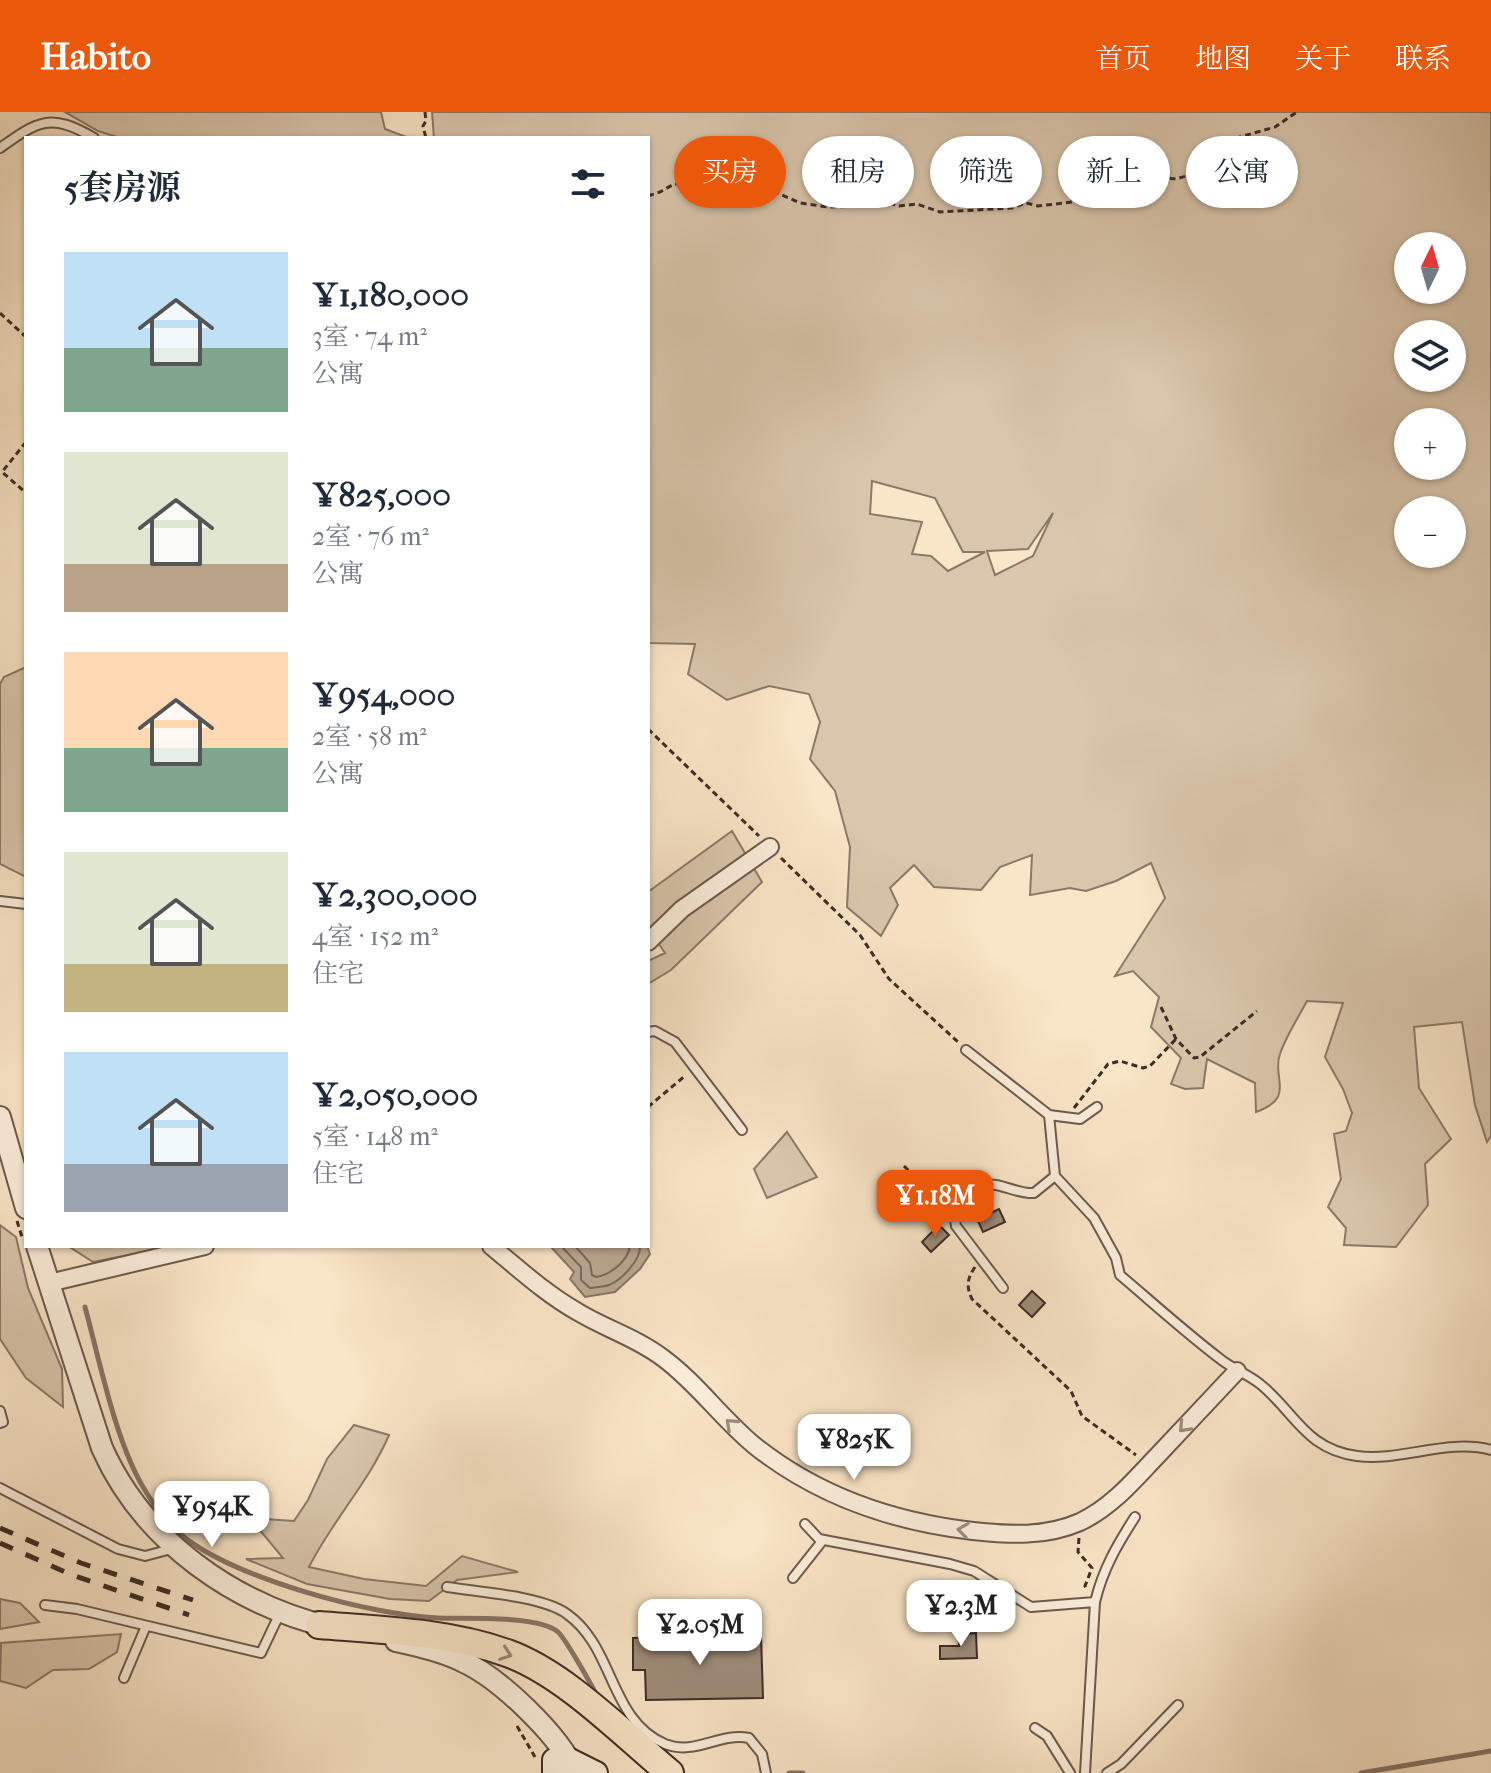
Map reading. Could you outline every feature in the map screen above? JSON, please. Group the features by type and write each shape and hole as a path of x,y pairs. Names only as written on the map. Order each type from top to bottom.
{"main road":[{"path":"319,1625 415,1633 463,1641 509,1654 564,1685 670,1773"},
{"path":"558,1767 596,1773"}],"street":[{"path":"650,940 682,909 770,847"},
{"path":"0,1117 6,1164 21,1213"},
{"path":"32,1248 49,1283 108,1462 136,1507 176,1548 234,1590 281,1612 319,1625 450,1656 486,1675 558,1767"},
{"path":"49,1283 197,1248"},
{"path":"494,1248 568,1307 664,1358 755,1446 782,1466 829,1492 876,1511 963,1530 1028,1534 1080,1522 1116,1498 1237,1371"}],"lane":[{"path":"0,148 32,125 43,121 68,123 91,136"},
{"path":"0,901 24,904"},
{"path":"650,1032 655,1031 675,1042 742,1130"},
{"path":"966,1050 1049,1115 1080,1119 1097,1107"},
{"path":"1049,1115 1055,1176 1094,1218 1116,1258 1120,1275 1215,1356 1264,1387 1293,1421 1320,1444 1338,1452 1360,1456 1468,1446 1491,1450"},
{"path":"1003,1288 956,1226 954,1216 958,1204 976,1188 985,1185 994,1184 1034,1193 1055,1176"},
{"path":"0,1411 3,1422 0,1423"},
{"path":"0,1488 118,1549 145,1556 176,1548"},
{"path":"1085,1773 1095,1602 1101,1575 1135,1517"},
{"path":"805,1524 823,1540 974,1571 1031,1607 1095,1602"},
{"path":"793,1578 823,1540"},
{"path":"447,1587 518,1598 566,1612 597,1646 627,1712 644,1730 660,1741 680,1748 699,1747 734,1736 749,1738 762,1754 766,1773"},
{"path":"45,1605 77,1609 261,1653 281,1612"},
{"path":"124,1678 146,1626"},
{"path":"1107,1773 1121,1764 1178,1705"},
{"path":"1035,1728 1047,1736 1070,1773"}],"path":[{"path":"425,112 426,136"},
{"path":"650,195 674,184 720,188 735,184 760,192 773,191 800,203 828,207 865,206 884,201 899,206 917,204 940,212 1012,208 1026,203 1038,206 1125,196 1133,187 1158,177 1176,179 1193,174 1233,139 1275,127 1297,112"},
{"path":"0,313 24,335"},
{"path":"24,444 2,472 24,491"},
{"path":"650,731 860,935 889,979 966,1050"},
{"path":"1161,1007 1176,1039 1194,1058 1200,1057 1257,1011"},
{"path":"1068,1118 1079,1098 1108,1064 1120,1061 1143,1068 1150,1066 1176,1039"},
{"path":"650,1105 695,1068"},
{"path":"904,1166 954,1216"},
{"path":"980,1260 968,1278 967,1289 972,1299 1071,1391 1082,1416 1149,1464"},
{"path":"1080,1522 1078,1552 1092,1568 1085,1586 1095,1602"},
{"path":"514,1710 534,1753 558,1767"}],"shaded area":[{"path":"65,112 381,112 385,129 404,136 114,136 98,131"},
{"path":"432,112 1491,112 1491,1136 1487,1142 1475,1105 1462,1022 1414,1027 1419,1088 1451,1139 1425,1164 1428,1205 1396,1247 1344,1245 1346,1228 1328,1207 1341,1179 1334,1134 1346,1131 1352,1113 1325,1057 1343,1003 1307,1001 1280,1054 1280,1086 1276,1100 1256,1112 1255,1083 1207,1059 1203,1088 1185,1089 1171,1084 1181,1058 1151,1027 1159,997 1133,971 1115,976 1165,898 1151,863 1116,881 1086,891 1070,888 1030,895 1032,855 1000,867 981,890 934,887 914,865 890,888 898,905 881,936 847,907 850,847 835,791 810,759 820,722 809,694 769,686 727,700 688,674 695,644 650,643 650,136 434,136","holes":["872,481 935,498 963,552 985,552 948,571 931,556 912,554 922,522 870,514","1053,513 1033,556 995,575 987,551 1028,549"]},
{"path":"24,668 24,876 0,864 0,684 4,677"},
{"path":"732,831 762,882 671,970 650,983 650,960 665,953 650,931 650,891"},
{"path":"787,1132 817,1177 767,1198 754,1169"},
{"path":"0,1225 16,1237 28,1288 62,1369 63,1407 26,1378 0,1339"},
{"path":"71,1248 164,1248 93,1262"},
{"path":"354,1425 389,1435 309,1567 364,1579 426,1586 462,1556 518,1572 457,1580 429,1601 390,1599 307,1584 246,1559 283,1558 250,1518 294,1521 308,1500 327,1459"},
{"path":"0,1599 20,1603 39,1622 0,1629"},
{"path":"121,1634 117,1652 89,1669 53,1670 26,1688 0,1681 1,1643"}],"water":[{"path":"552,1248 648,1248 650,1254 640,1269 615,1292 585,1297 570,1279 574,1272"}],"building":[{"path":"999,1209 1005,1222 983,1232 977,1219"},
{"path":"939,1225 949,1235 931,1252 922,1242"},
{"path":"1032,1291 1045,1303 1032,1317 1019,1305"},
{"path":"976,1633 977,1658 940,1659 940,1646 959,1646 958,1634"},
{"path":"761,1635 763,1698 646,1700 645,1670 633,1670 633,1638"}],"waterway":[{"path":"85,1307 110,1402 135,1473 149,1497 180,1534 233,1565 340,1602 410,1615 519,1620 548,1627 561,1636 596,1694"},
{"path":"1361,1773 1491,1751"},
{"path":"789,1773 803,1773"}],"railway":[{"path":"0,1528 81,1563 193,1600"},
{"path":"0,1543 72,1575 189,1615"}]}
